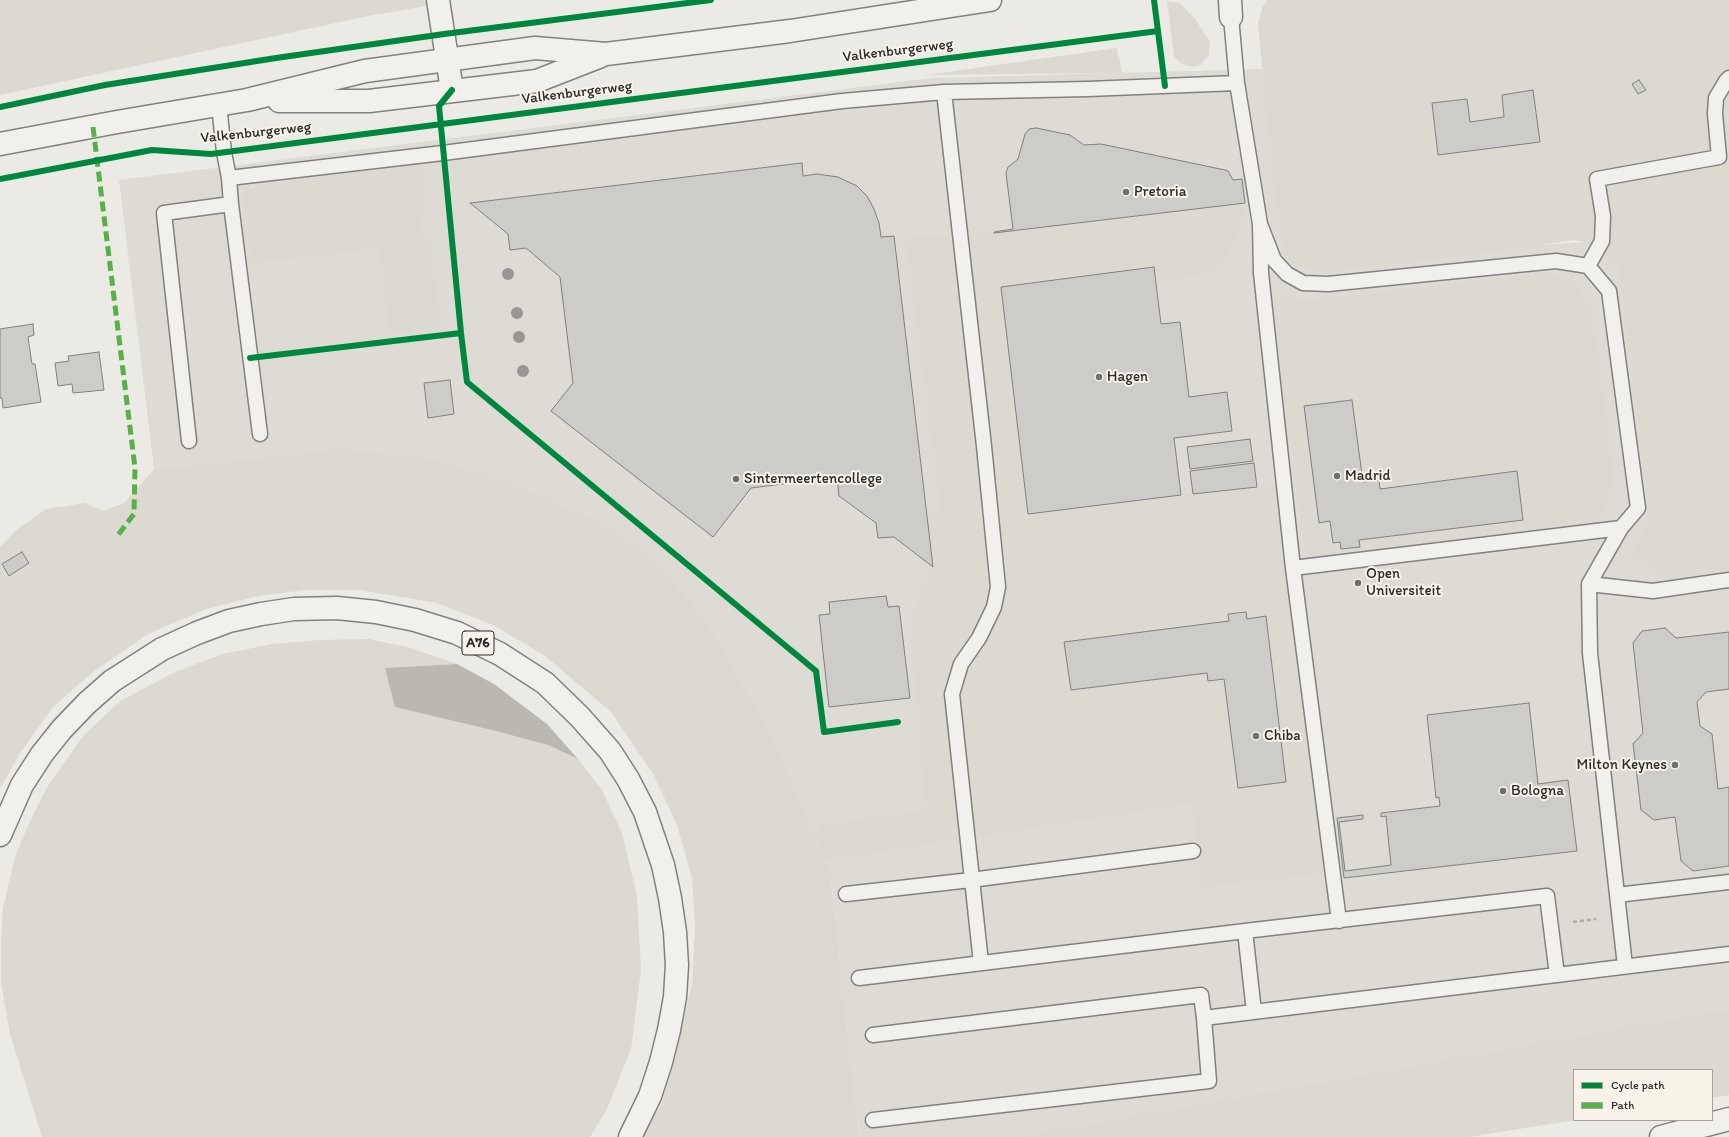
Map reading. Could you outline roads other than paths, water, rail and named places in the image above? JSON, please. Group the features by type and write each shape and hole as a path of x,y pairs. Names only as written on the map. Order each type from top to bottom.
{"main road":[{"path":"438,0 452,90"},
{"name":"Valkenburgerweg","path":"0,144 247,100 365,71 535,48 606,54 790,31 990,0"},
{"name":"Valkenburgerweg","path":"247,100 369,101 537,81 606,54"},
{"name":"A76","path":"0,835 22,785 42,754 62,729 87,703 112,682 162,649 230,620 294,609 337,608 376,612 415,620 456,633 500,654 545,683 580,717 610,751 628,779 645,812 663,865 675,932 677,964 675,997 661,1062 650,1096 630,1137"},
{"path":"1661,1137 1729,1119"}],"lane":[{"path":"1231,9 1237,83 1260,224 1261,273 1293,568 1339,921"},
{"path":"1588,266 1602,241 1603,216 1597,179 1719,156 1715,114 1716,98 1729,78"},
{"path":"229,178 435,154 835,102 944,92 1088,89 1237,83"},
{"path":"944,92 984,446 998,587 994,607 979,638 961,664 952,694 981,963"},
{"path":"219,105 260,434"},
{"path":"189,441 164,213 231,204"},
{"path":"1260,224 1274,260 1287,274 1303,283 1328,284 1556,261 1588,266 1609,291 1638,508 1621,528 1589,584 1590,653 1625,966"},
{"path":"1293,568 1621,528"},
{"path":"1589,584 1654,591 1729,580"},
{"path":"846,894 971,880 1193,851"},
{"path":"1617,895 1729,882"},
{"path":"859,978 1547,896 1557,975"},
{"path":"1245,931 1254,1012"},
{"path":"1204,1018 1729,954"},
{"path":"873,1035 1201,995 1209,1081 873,1120"}],"place":[{"name":"Pretoria","path":"1126,192"},
{"name":"Hagen","path":"1099,377"},
{"name":"Madrid","path":"1337,476"},
{"name":"Sintermeertencollege","path":"736,479"},
{"name":"Open Universiteit","path":"1358,583"},
{"name":"Chiba","path":"1256,736"},
{"name":"Milton Keynes","path":"1675,765"},
{"name":"Bologna","path":"1503,791"}]}
